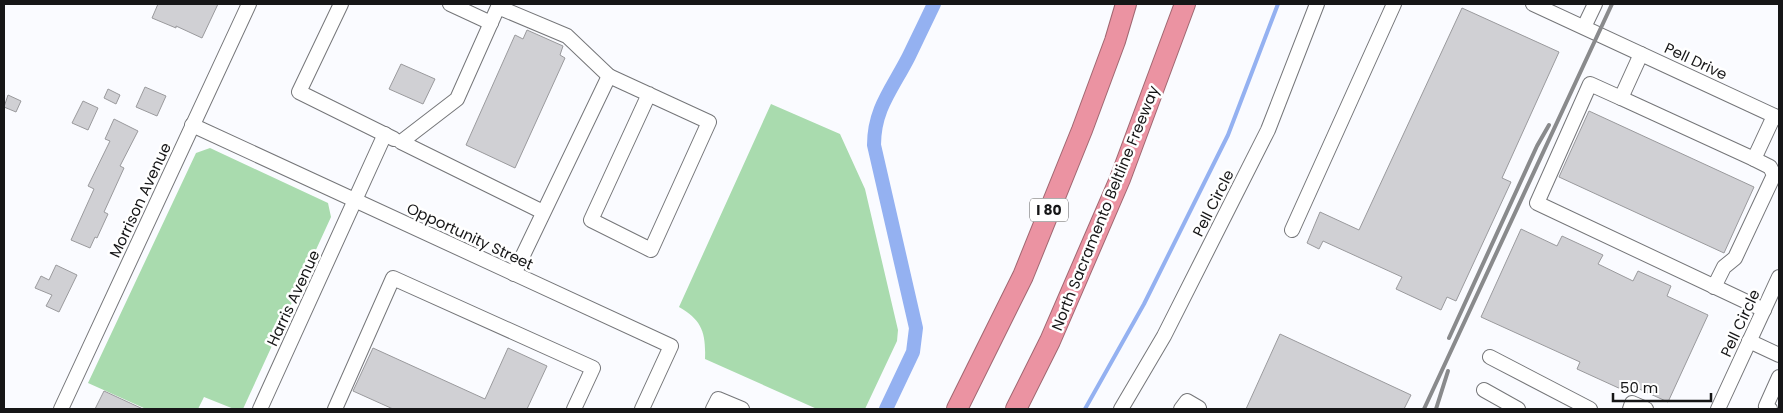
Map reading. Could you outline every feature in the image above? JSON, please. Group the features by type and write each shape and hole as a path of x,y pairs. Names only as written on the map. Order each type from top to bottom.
{"highway":[{"name":"I 80","path":"957,409 1023,276 1082,130 1115,41 1126,4"},
{"name":"North Sacramento Beltline Freeway","path":"1016,409 1050,341 1120,179 1185,4"}],"street":[{"name":"Morrison Avenue","path":"61,409 249,4"},
{"path":"341,4 299,92 543,212"},
{"path":"450,4 491,23"},
{"name":"Pell Circle","path":"1122,409 1164,336 1268,130 1317,4"},
{"path":"1292,230 1394,4"},
{"path":"1533,4 1584,27 1595,4"},
{"path":"401,142 456,99 498,6 568,36 609,76 649,94 709,122 651,250 591,220 649,94"},
{"name":"Pell Drive","path":"1584,27 1777,117"},
{"path":"1621,98 1641,54"},
{"path":"514,274 609,76"},
{"path":"1714,287 1724,267 1736,258 1774,175 1770,167 1590,84 1537,203 1714,287 1764,310"},
{"path":"1754,159 1777,117"},
{"name":"Opportunity Street","path":"192,125 671,346 642,409"},
{"name":"Harris Avenue","path":"260,409 385,134"},
{"name":"Pell Circle","path":"1718,409 1779,277"},
{"path":"334,409 393,278 593,368 574,409"},
{"path":"1750,341 1779,355"},
{"path":"1490,357 1590,409"},
{"path":"1770,409 1766,406 1779,377"},
{"path":"1484,390 1518,409"},
{"path":"713,409 718,399 742,409"},
{"path":"1181,409 1187,400 1198,409"},
{"path":"1630,409 1632,402 1646,409"}],"green space":[{"path":"771,104 840,134 865,189 898,330 897,341 865,409 817,409 705,359 705,342 698,322 679,307"},
{"path":"210,148 328,203 331,217 243,409 234,409 204,397 198,409 146,409 88,383 196,153"}],"building":[{"path":"158,4 218,4 202,38 152,18"},
{"path":"1462,8 1559,52 1502,178 1511,182 1456,301 1447,297 1441,310 1396,289 1402,277 1323,241 1319,249 1307,243 1320,212 1359,230"},
{"path":"527,30 563,46 560,55 565,58 515,168 466,145 515,35 523,39"},
{"path":"401,64 435,79 423,104 389,89"},
{"path":"145,87 166,96 157,116 136,107"},
{"path":"108,89 120,95 116,104 104,98"},
{"path":"8,95 21,101 16,112 4,107"},
{"path":"83,101 98,108 88,130 72,123"},
{"path":"1589,111 1754,187 1724,253 1559,177"},
{"path":"114,119 138,131 120,166 124,168 104,212 108,214 97,238 95,237 90,248 71,240 94,189 88,186 110,141 105,139"},
{"path":"1521,229 1557,246 1562,236 1603,255 1598,264 1633,281 1638,271 1671,286 1667,296 1708,315 1668,402 1626,383 1623,390 1577,369 1580,362 1481,317"},
{"path":"56,265 77,275 59,312 46,306 52,295 35,288 41,276 49,280"},
{"path":"1280,334 1411,395 1404,409 1246,409"},
{"path":"373,348 485,399 508,348 547,366 527,409 393,409 353,391"},
{"path":"104,391 143,409 95,409"}],"waterway":[{"path":"886,409 913,352 916,328 874,145 875,132 881,109 934,4"},
{"path":"1085,409 1144,304 1228,135 1278,4"}],"railway":[{"path":"1424,409 1612,4"},
{"path":"1449,338 1537,146 1549,125"},
{"path":"1436,409 1448,371"}]}
